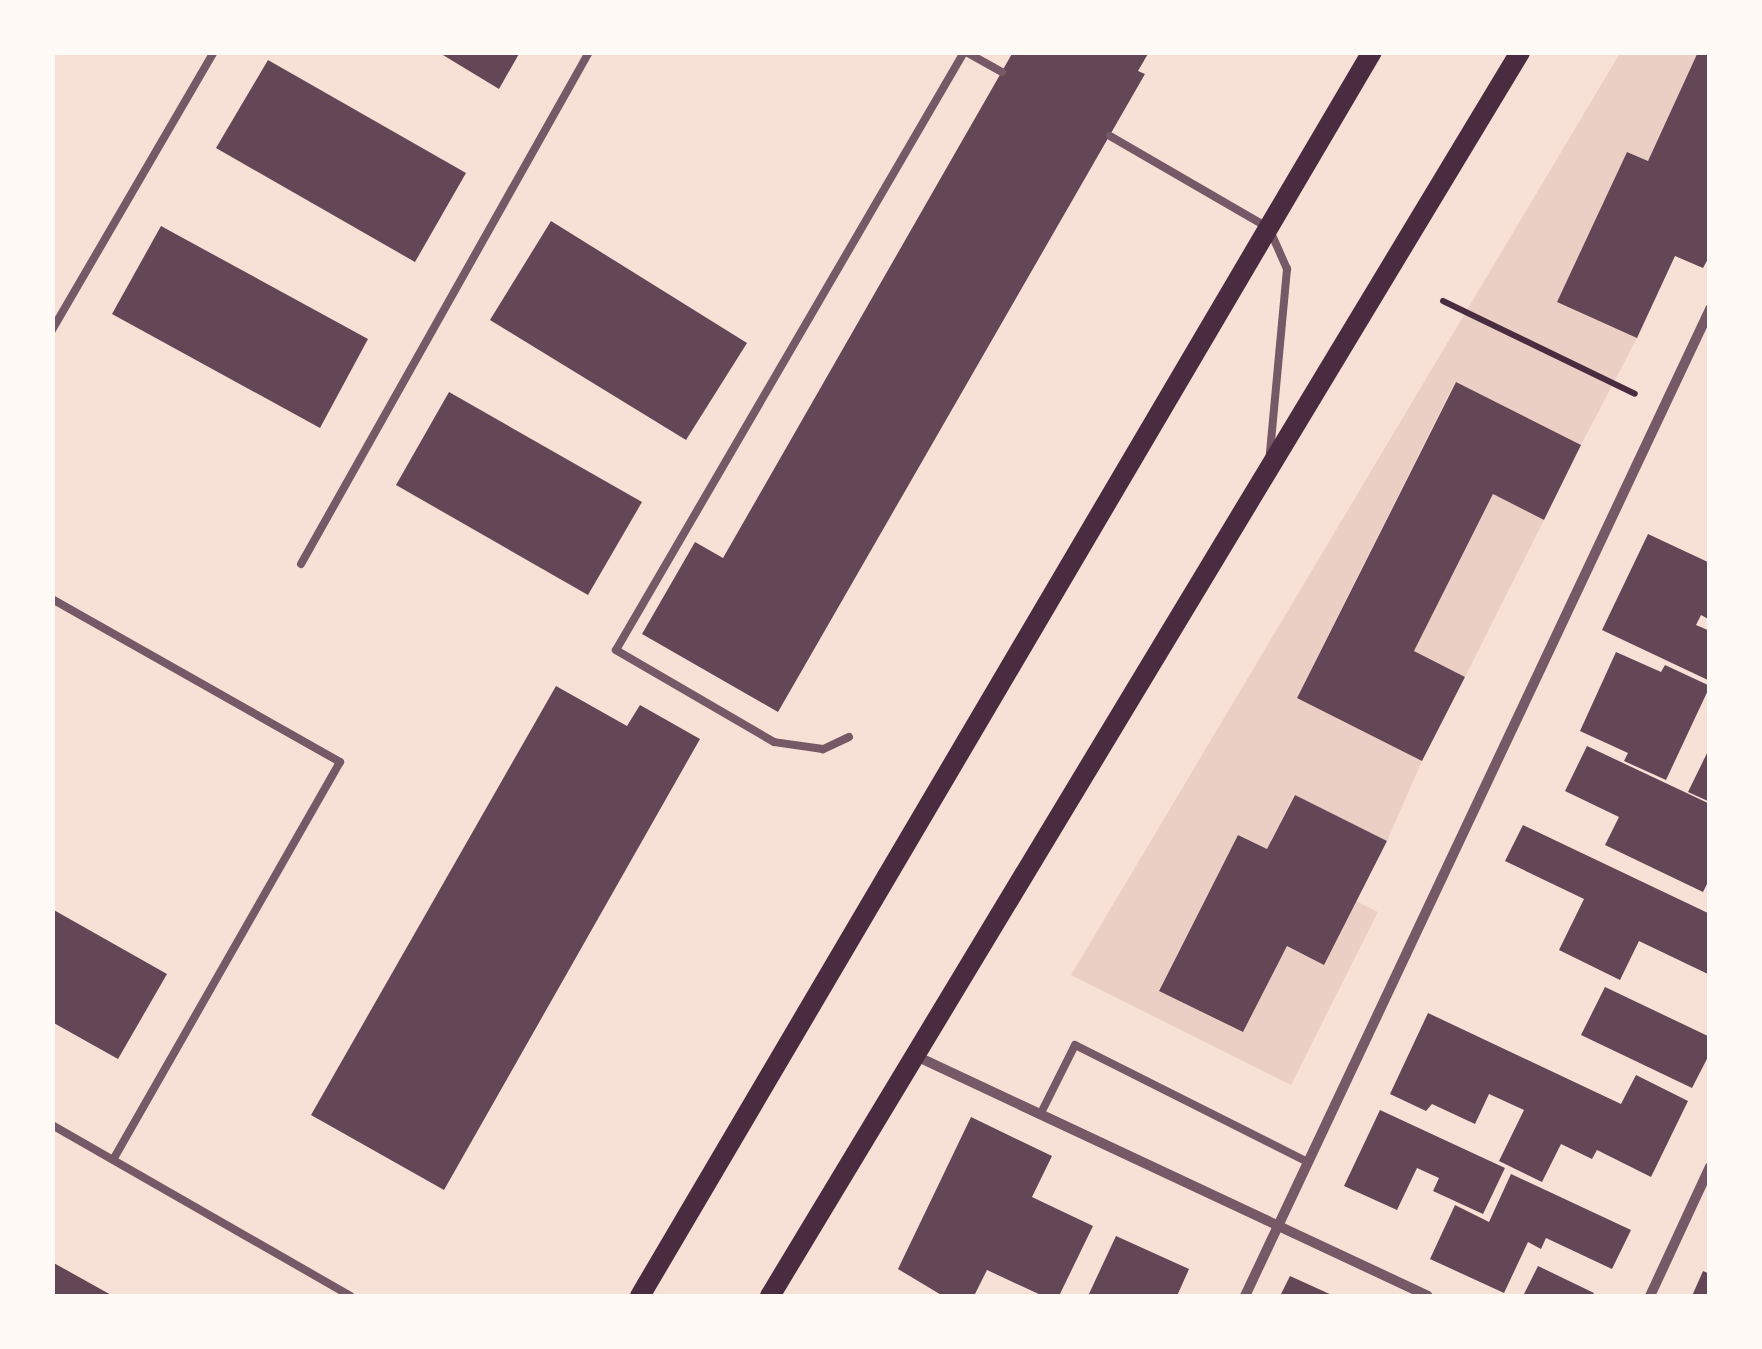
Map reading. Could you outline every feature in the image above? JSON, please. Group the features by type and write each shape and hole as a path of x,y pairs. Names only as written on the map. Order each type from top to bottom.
{"main road":[{"path":"640,1296 1372,52"},
{"path":"770,1296 1520,52"}],"street":[{"path":"1245,1296 1710,309"},
{"path":"916,1056 1428,1296"},
{"path":"1650,1296 1710,1168"}],"lane":[{"path":"52,330 214,52"},
{"path":"302,564 589,52"},
{"path":"849,737 823,749 774,742 616,650 965,52 1002,72"},
{"path":"1110,136 1268,228 1287,269 1269,468"},
{"path":"52,599 340,762 113,1160"},
{"path":"1041,1114 1075,1045 1308,1162"},
{"path":"52,1126 350,1296"}],"path":[{"path":"1442,301 1663,407"}],"shaded area":[{"path":"1620,53 1698,53 1648,161 1627,152 1558,301 1637,338 1581,445 1455,382 1297,697 1422,761 1387,841 1294,795 1267,849 1238,835 1159,990 1242,1032 1287,946 1356,901 1378,912 1291,1085 1071,975"},
{"path":"1493,494 1544,520 1465,677 1414,651"}],"building":[{"path":"438,52 520,52 499,89"},
{"path":"1013,52 1149,52 1138,71 1145,74 778,712 642,634 695,542 723,558"},
{"path":"1698,52 1710,52 1710,255 1703,268 1675,256 1637,338 1557,302 1627,152 1648,161"},
{"path":"268,60 466,173 415,262 216,148"},
{"path":"551,221 747,343 686,440 490,320"},
{"path":"161,226 368,339 320,428 112,314"},
{"path":"1456,382 1581,445 1544,520 1493,494 1414,651 1465,677 1422,761 1297,698"},
{"path":"449,392 642,502 588,595 396,485"},
{"path":"1648,534 1710,563 1710,620 1701,615 1696,625 1710,631 1710,681 1602,630"},
{"path":"1616,652 1661,672 1665,665 1710,686 1666,780 1624,761 1628,753 1580,731"},
{"path":"556,686 627,726 640,705 700,739 444,1190 311,1115"},
{"path":"1587,746 1710,804 1710,878 1703,892 1605,845 1619,817 1565,791"},
{"path":"1710,747 1710,802 1688,792"},
{"path":"1295,795 1387,841 1324,965 1287,946 1243,1032 1159,991 1238,835 1267,849"},
{"path":"1523,825 1710,914 1710,975 1639,941 1620,980 1559,950 1584,899 1505,861"},
{"path":"52,909 167,974 118,1059 52,1022"},
{"path":"1605,987 1710,1037 1710,1053 1692,1088 1581,1035"},
{"path":"1428,1013 1621,1104 1636,1075 1688,1101 1651,1177 1597,1150 1592,1159 1561,1144 1542,1182 1499,1161 1524,1110 1489,1094 1475,1124 1432,1104 1426,1111 1390,1094"},
{"path":"1380,1110 1505,1168 1483,1214 1433,1191 1439,1178 1417,1168 1397,1210 1344,1186"},
{"path":"971,1117 1052,1156 1032,1197 1093,1226 1059,1296 1043,1296 987,1270 974,1296 943,1296 898,1269"},
{"path":"1511,1174 1631,1230 1612,1269 1546,1238 1541,1249 1528,1242 1504,1293 1430,1259 1455,1205 1489,1222"},
{"path":"1116,1236 1189,1269 1177,1296 1088,1296"},
{"path":"52,1262 113,1296 52,1296"},
{"path":"1538,1266 1594,1293 1523,1296"},
{"path":"1703,1271 1710,1274 1710,1296 1692,1296"},
{"path":"1290,1276 1334,1296 1280,1296"}]}
